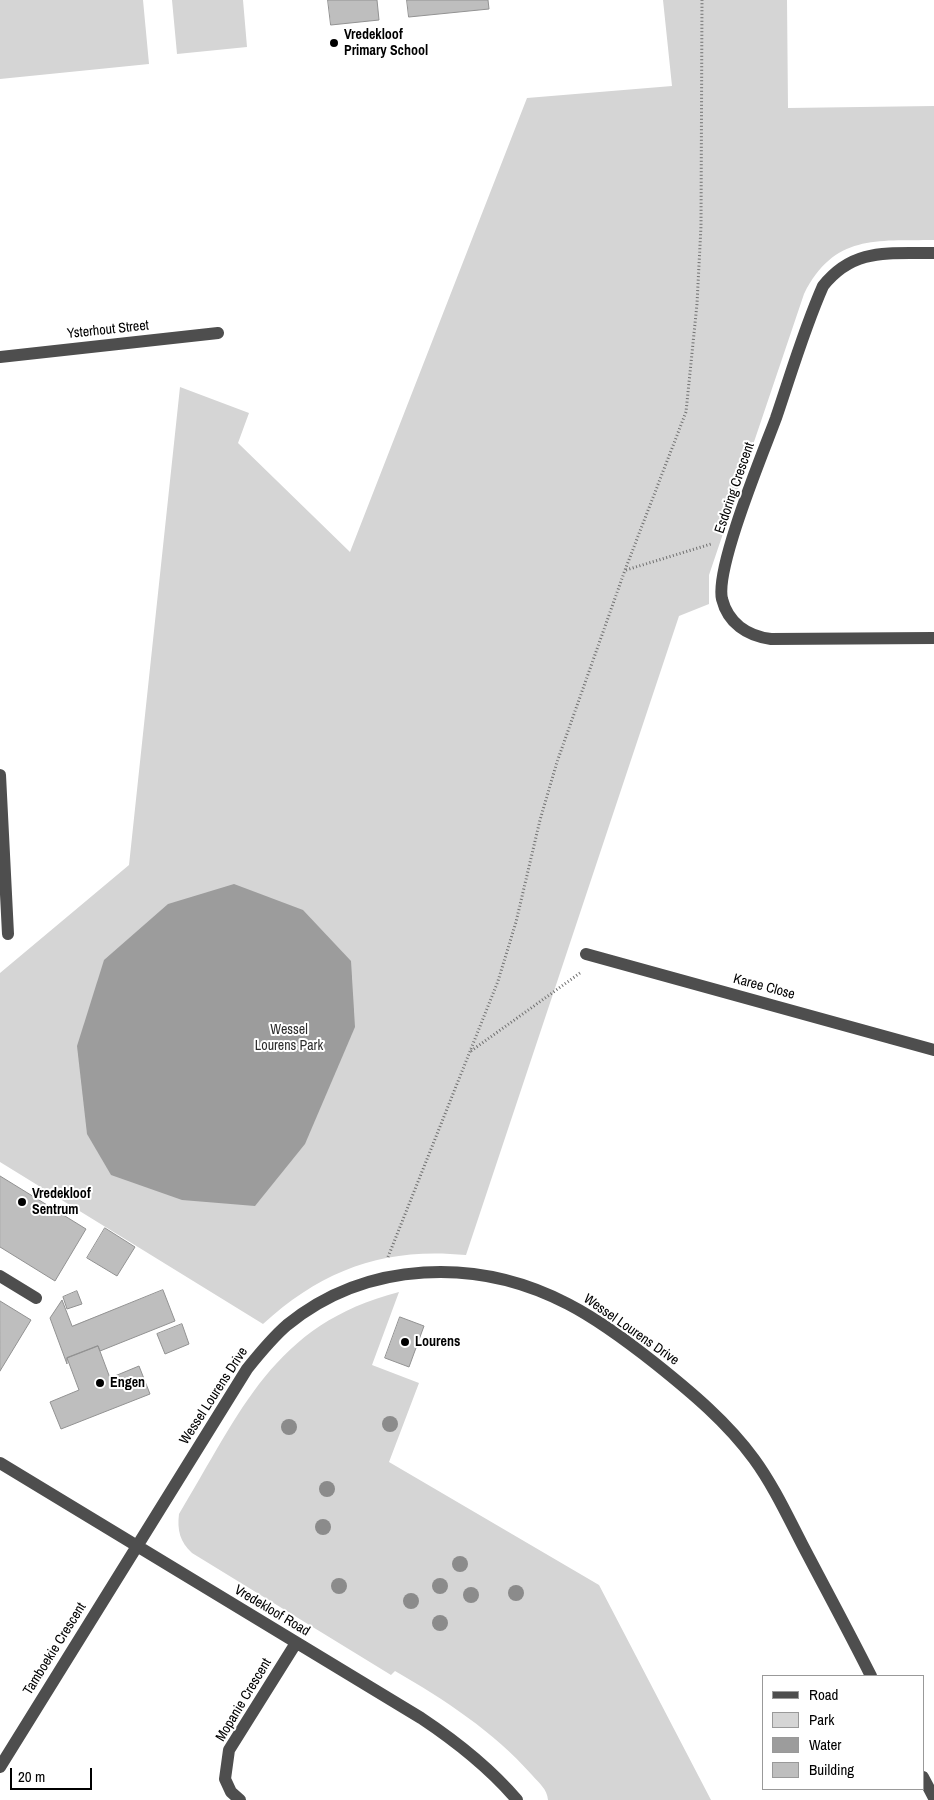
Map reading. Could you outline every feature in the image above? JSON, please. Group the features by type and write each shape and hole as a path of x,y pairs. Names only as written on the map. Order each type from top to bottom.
{"street":[{"name":"Esdoring Crescent","path":"934,253 865,256 840,267 823,286 734,536 721,591 726,610 733,621 757,637 771,639 934,638"},
{"name":"Ysterhout Street","path":"0,357 218,334"},
{"path":"0,775 8,934"},
{"name":"Karee Close","path":"586,954 934,1050"},
{"name":"Wessel Lourens Drive","path":"136,1547 246,1369 265,1346 287,1325 310,1309 342,1291 380,1278 402,1273 473,1274 522,1285 567,1303 602,1324 699,1398 758,1465 775,1492 870,1675"},
{"path":"0,1276 36,1298"},
{"name":"Vredekloof Road","path":"0,1464 421,1718 463,1746 517,1800"},
{"name":"Tamboekie Crescent","path":"0,1767 136,1547"},
{"name":"Mopanie Crescent","path":"240,1800 231,1792 226,1779 229,1750 296,1643"},
{"path":"924,1778 934,1798"}],"path":[{"path":"380,1278 498,981 511,939 540,820 557,762 626,570 686,412 697,304 702,226 702,0"},
{"path":"626,570 734,536"},
{"path":"470,1051 601,958"}],"green space":[{"path":"0,0 143,0 149,64 0,79"},
{"path":"172,0 243,0 247,47 177,54"},
{"name":"Wessel Lourens Park","path":"663,0 787,0 788,108 934,106 934,240 875,242 858,245 843,251 829,260 816,274 804,294 709,575 709,604 679,616 466,1255 436,1253 409,1255 382,1259 357,1266 332,1276 309,1289 263,1324 0,1162 0,973 129,865 180,387 249,413 238,443 350,552 527,98 672,86"},
{"path":"399,1292 372,1365 419,1383 389,1462 599,1585 711,1800 548,1800 542,1786 517,1759 468,1717 395,1671 391,1675 192,1553 185,1545 178,1525 179,1514 243,1407 265,1377 290,1349 320,1326 356,1307"}],"water":[{"path":"234,884 303,910 351,961 355,1027 305,1144 255,1206 182,1200 111,1175 87,1134 77,1046 104,960 168,904"}],"building":[{"path":"328,0 377,0 379,20 331,25"},
{"path":"407,0 488,0 489,9 409,17"},
{"name":"Vredekloof Sentrum","path":"0,1176 86,1229 55,1281 0,1247"},
{"path":"105,1228 135,1247 117,1276 87,1258"},
{"path":"163,1290 175,1321 100,1351 98,1346 67,1358 67,1364 50,1318 62,1300 72,1326"},
{"path":"77,1291 82,1304 67,1309 63,1297"},
{"path":"0,1301 31,1320 0,1371"},
{"name":"Lourens","path":"400,1317 424,1326 409,1367 385,1358"},
{"path":"182,1324 189,1344 165,1354 157,1334"},
{"path":"98,1346 110,1378 139,1366 150,1394 61,1429 50,1402 79,1390 67,1358"}],"place":[{"name":"Vredekloof Primary School","path":"334,43"},
{"name":"Vredekloof Sentrum","path":"22,1202"},
{"name":"Lourens","path":"405,1342"},
{"name":"Engen","path":"100,1383"}]}
